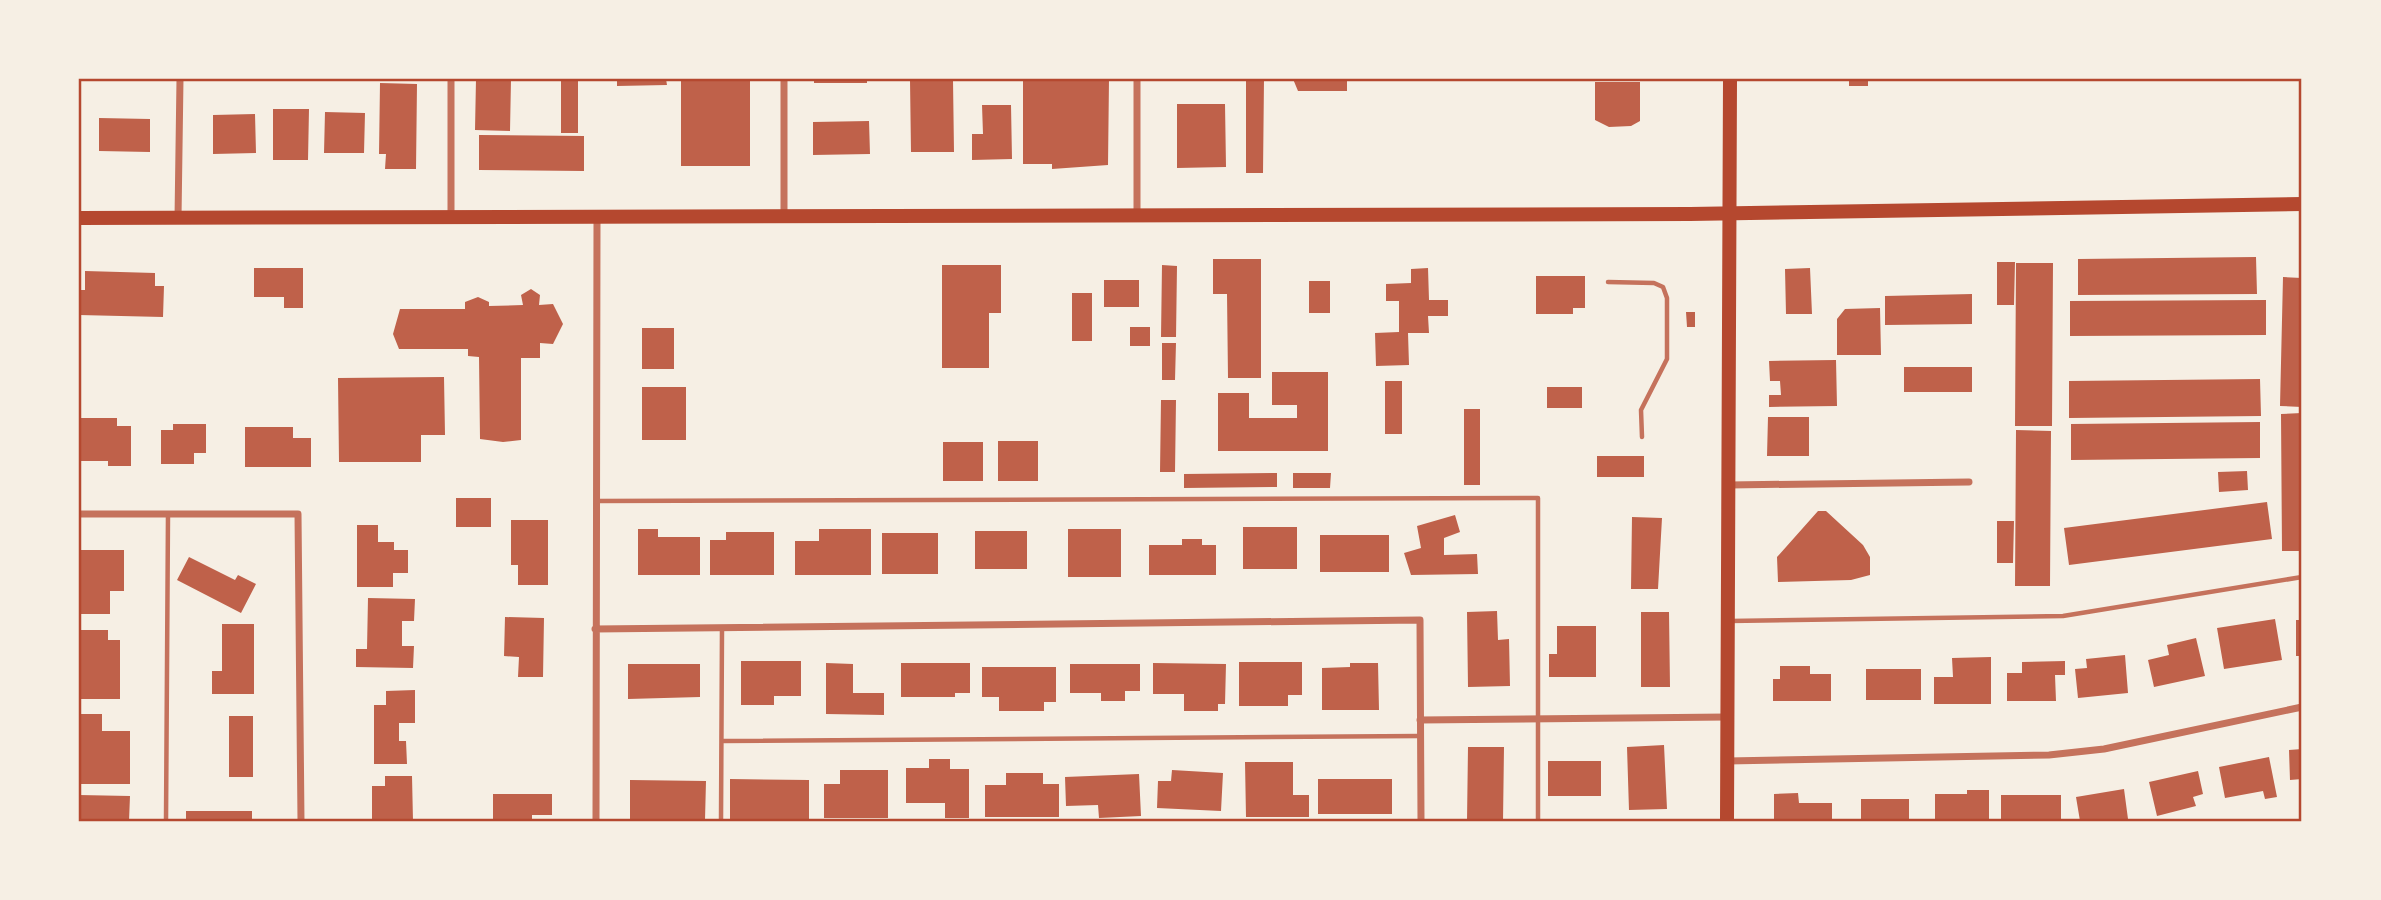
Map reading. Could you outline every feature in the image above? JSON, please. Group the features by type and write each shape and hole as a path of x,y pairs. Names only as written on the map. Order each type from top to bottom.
{"main road":[{"path":"1727,821 1730,79"},
{"path":"79,218 597,219 1731,213 2302,204"}],"street":[{"path":"178,219 180,79"},
{"path":"451,79 451,219"},
{"path":"784,79 784,218"},
{"path":"1137,79 1137,215"},
{"path":"596,821 597,219"},
{"path":"1729,485 1969,482"},
{"path":"79,514 298,514 301,821"},
{"path":"595,629 1420,620 1421,821"},
{"path":"1727,761 2049,755 2105,749 2302,707"},
{"path":"1420,720 1727,717"}],"lane":[{"path":"1608,282 1654,283 1663,287 1667,298 1667,359 1641,410 1642,437"},
{"path":"595,501 1538,498 1538,821"},
{"path":"166,821 168,514"},
{"path":"1728,621 2063,616 2302,577"},
{"path":"721,821 722,628"},
{"path":"722,741 1420,736"}],"building":[{"path":"476,79 511,79 510,131 475,130"},
{"path":"561,79 578,79 578,133 561,133"},
{"path":"617,79 666,79 667,85 617,86"},
{"path":"681,79 750,79 750,166 681,166"},
{"path":"814,79 867,79 867,83 814,83"},
{"path":"1023,79 1109,79 1108,165 1052,169 1052,164 1023,164"},
{"path":"1246,79 1264,79 1263,173 1246,173"},
{"path":"1293,79 1347,79 1347,91 1298,91"},
{"path":"1849,79 1868,79 1868,86 1849,86"},
{"path":"910,80 953,80 954,152 911,152"},
{"path":"1595,82 1640,82 1640,121 1631,126 1609,127 1595,120"},
{"path":"380,83 417,84 416,169 385,169 386,154 379,154"},
{"path":"1177,104 1225,104 1226,167 1177,168"},
{"path":"982,105 1011,105 1012,159 972,160 972,134 983,134"},
{"path":"273,109 309,109 308,160 273,160"},
{"path":"325,112 365,113 364,153 324,153"},
{"path":"255,114 256,153 213,154 213,115"},
{"path":"99,118 150,119 150,152 99,151"},
{"path":"869,121 870,154 813,155 813,122"},
{"path":"479,135 584,136 584,171 479,170"},
{"path":"2256,257 2257,294 2078,295 2078,259"},
{"path":"1213,259 1261,259 1261,378 1228,378 1227,294 1213,294"},
{"path":"1997,262 2015,262 2014,305 1997,305"},
{"path":"2016,263 2053,263 2052,426 2015,426"},
{"path":"942,265 1001,265 1001,313 989,313 989,368 942,368"},
{"path":"1162,265 1177,266 1176,337 1161,337"},
{"path":"254,268 303,268 303,308 284,308 284,297 254,297"},
{"path":"1428,268 1429,300 1448,300 1448,316 1428,316 1429,333 1408,333 1409,365 1376,366 1375,333 1399,332 1399,301 1386,301 1386,284 1411,283 1411,269"},
{"path":"1810,268 1812,314 1786,314 1785,269"},
{"path":"85,271 155,273 155,286 164,286 163,317 79,315 79,290 85,290"},
{"path":"1536,276 1585,276 1585,308 1573,308 1573,314 1536,314"},
{"path":"2283,277 2302,278 2302,407 2280,406"},
{"path":"1104,280 1139,280 1139,307 1104,307"},
{"path":"1309,281 1330,281 1330,313 1309,313"},
{"path":"531,289 540,295 539,305 553,304 563,324 553,344 540,343 540,358 521,358 521,440 503,442 480,439 479,357 468,356 468,349 399,349 393,334 400,309 465,309 465,302 478,297 489,302 489,306 523,305 521,295"},
{"path":"1072,293 1092,293 1092,341 1072,341"},
{"path":"1972,294 1972,324 1885,325 1885,296"},
{"path":"2266,300 2266,335 2070,336 2070,301"},
{"path":"1880,308 1881,355 1837,355 1837,319 1845,309"},
{"path":"1686,312 1695,312 1695,327 1687,327"},
{"path":"1130,327 1150,327 1150,346 1130,346"},
{"path":"642,328 674,328 674,369 642,369"},
{"path":"1162,343 1176,343 1175,380 1162,380"},
{"path":"1836,360 1837,406 1769,407 1769,395 1781,395 1780,381 1770,381 1769,361"},
{"path":"1904,367 1972,367 1972,392 1904,392"},
{"path":"1272,372 1328,372 1328,451 1218,451 1218,393 1249,393 1249,418 1297,418 1297,405 1272,405"},
{"path":"444,377 445,435 421,435 421,462 339,462 338,378"},
{"path":"2260,379 2261,416 2069,418 2069,381"},
{"path":"1385,381 1402,381 1402,434 1385,434"},
{"path":"642,387 686,387 686,440 642,440"},
{"path":"1547,387 1582,387 1582,408 1547,408"},
{"path":"1161,400 1176,400 1175,472 1160,472"},
{"path":"1464,409 1480,409 1480,485 1464,485"},
{"path":"2302,413 2302,551 2282,551 2281,414"},
{"path":"1768,417 1809,417 1809,456 1767,456"},
{"path":"79,418 117,418 117,426 131,426 131,466 108,466 108,461 79,461"},
{"path":"2260,422 2260,458 2071,460 2071,424"},
{"path":"173,424 206,424 206,453 194,453 194,464 161,464 161,430 173,430"},
{"path":"245,427 293,427 293,438 311,438 311,467 245,467"},
{"path":"2016,430 2051,431 2050,586 2015,586"},
{"path":"998,441 1038,441 1038,481 998,481"},
{"path":"943,442 983,442 983,481 943,481"},
{"path":"1597,456 1644,456 1644,477 1597,477"},
{"path":"2247,471 2248,490 2219,492 2218,472"},
{"path":"1277,473 1277,487 1184,488 1184,474"},
{"path":"1293,473 1331,473 1330,488 1293,488"},
{"path":"456,498 491,498 491,527 456,527"},
{"path":"2267,502 2272,539 2069,565 2064,528"},
{"path":"1818,511 1826,511 1863,545 1870,557 1870,575 1851,580 1778,582 1777,557"},
{"path":"1455,515 1460,532 1444,538 1444,555 1477,554 1478,574 1411,575 1404,553 1421,548 1417,526"},
{"path":"1632,517 1662,518 1658,589 1631,589"},
{"path":"511,520 548,520 548,585 518,585 518,565 511,565"},
{"path":"1997,521 2014,521 2013,563 1997,563"},
{"path":"357,525 378,525 378,542 394,542 394,550 408,550 408,573 393,573 393,587 357,587"},
{"path":"1243,527 1297,527 1297,569 1243,569"},
{"path":"638,529 658,529 658,537 700,537 700,575 638,575"},
{"path":"819,529 871,529 871,575 795,575 795,541 819,541"},
{"path":"1068,529 1121,529 1121,577 1068,577"},
{"path":"975,531 1027,531 1027,569 975,569"},
{"path":"726,532 774,532 774,575 710,575 710,540 726,540"},
{"path":"882,533 938,533 938,574 882,574"},
{"path":"1320,535 1389,535 1389,572 1320,572"},
{"path":"1182,539 1202,539 1202,545 1216,545 1216,575 1149,575 1149,545 1182,545"},
{"path":"79,550 124,550 124,591 110,591 110,614 79,614"},
{"path":"189,557 235,580 238,575 256,584 241,613 177,580"},
{"path":"368,598 415,599 414,621 402,621 402,646 414,646 413,668 356,667 356,649 367,649"},
{"path":"1497,611 1498,640 1509,639 1510,686 1468,687 1467,612"},
{"path":"1641,612 1669,612 1670,687 1641,687"},
{"path":"505,617 544,618 543,677 518,677 519,657 504,656"},
{"path":"2275,619 2282,660 2224,669 2217,628"},
{"path":"2296,620 2302,620 2302,656 2296,656"},
{"path":"222,624 254,624 254,694 212,694 212,671 222,671"},
{"path":"1557,626 1596,626 1596,677 1549,677 1549,654 1557,654"},
{"path":"79,630 108,630 108,640 120,640 120,699 79,699"},
{"path":"2196,638 2205,676 2154,687 2148,660 2169,655 2167,645"},
{"path":"2125,655 2128,693 2078,698 2075,669 2087,668 2086,659"},
{"path":"1991,657 1991,704 1934,704 1934,677 1953,677 1952,658"},
{"path":"741,661 801,661 801,696 774,696 774,705 741,705"},
{"path":"2065,661 2065,675 2055,675 2056,701 2007,701 2007,673 2022,673 2022,662"},
{"path":"1239,662 1302,662 1302,695 1288,695 1288,706 1239,706"},
{"path":"826,663 853,664 853,693 884,693 884,715 826,714"},
{"path":"901,663 970,663 970,693 955,693 955,697 901,697"},
{"path":"1153,663 1226,664 1225,704 1218,704 1218,711 1184,711 1184,694 1153,694"},
{"path":"1350,663 1378,663 1379,710 1322,710 1322,668 1350,667"},
{"path":"628,664 700,664 700,697 628,699"},
{"path":"1070,664 1140,664 1140,691 1125,691 1125,701 1101,701 1101,693 1070,693"},
{"path":"1780,666 1810,666 1810,674 1831,674 1831,701 1773,701 1773,679 1780,679"},
{"path":"982,667 1056,667 1056,702 1044,702 1044,711 999,711 999,697 982,697"},
{"path":"1866,669 1921,669 1921,700 1866,700"},
{"path":"415,690 415,723 399,723 399,741 406,741 407,764 374,764 374,705 386,705 386,691"},
{"path":"79,714 102,714 102,731 130,731 130,784 79,784"},
{"path":"229,716 253,716 253,777 229,777"},
{"path":"1664,745 1667,809 1629,810 1627,747"},
{"path":"1468,747 1504,747 1503,821 1467,821"},
{"path":"2302,749 2302,779 2290,780 2289,750"},
{"path":"2269,757 2277,797 2265,799 2263,791 2225,798 2219,767"},
{"path":"929,759 950,759 950,769 969,769 969,818 945,818 945,803 906,803 906,768 929,768"},
{"path":"1548,761 1601,761 1601,796 1548,796"},
{"path":"1245,762 1293,762 1293,795 1309,795 1309,817 1246,817"},
{"path":"840,770 888,770 888,818 824,818 824,784 840,784"},
{"path":"1172,770 1223,773 1221,811 1157,808 1158,781 1171,781"},
{"path":"2198,771 2203,794 2193,797 2196,806 2157,816 2149,782"},
{"path":"1006,773 1043,773 1043,784 1059,784 1059,817 985,817 985,785 1006,785"},
{"path":"1139,774 1141,816 1099,818 1098,805 1066,806 1065,777"},
{"path":"385,776 412,776 413,821 372,821 372,786 385,786"},
{"path":"730,779 809,780 809,821 730,820"},
{"path":"1318,779 1392,779 1392,814 1318,814"},
{"path":"630,780 706,781 705,820 630,819"},
{"path":"2124,789 2128,819 2080,821 2076,797"},
{"path":"1967,790 1989,790 1989,821 1935,821 1935,794 1967,794"},
{"path":"1798,793 1799,803 1832,803 1832,821 1774,821 1774,794"},
{"path":"493,794 552,794 552,815 532,815 532,821 493,821"},
{"path":"79,795 130,796 129,821 79,821"},
{"path":"2001,795 2061,795 2061,821 2001,821"},
{"path":"1861,799 1909,799 1909,821 1861,821"},
{"path":"186,811 252,811 252,821 186,821"}]}
